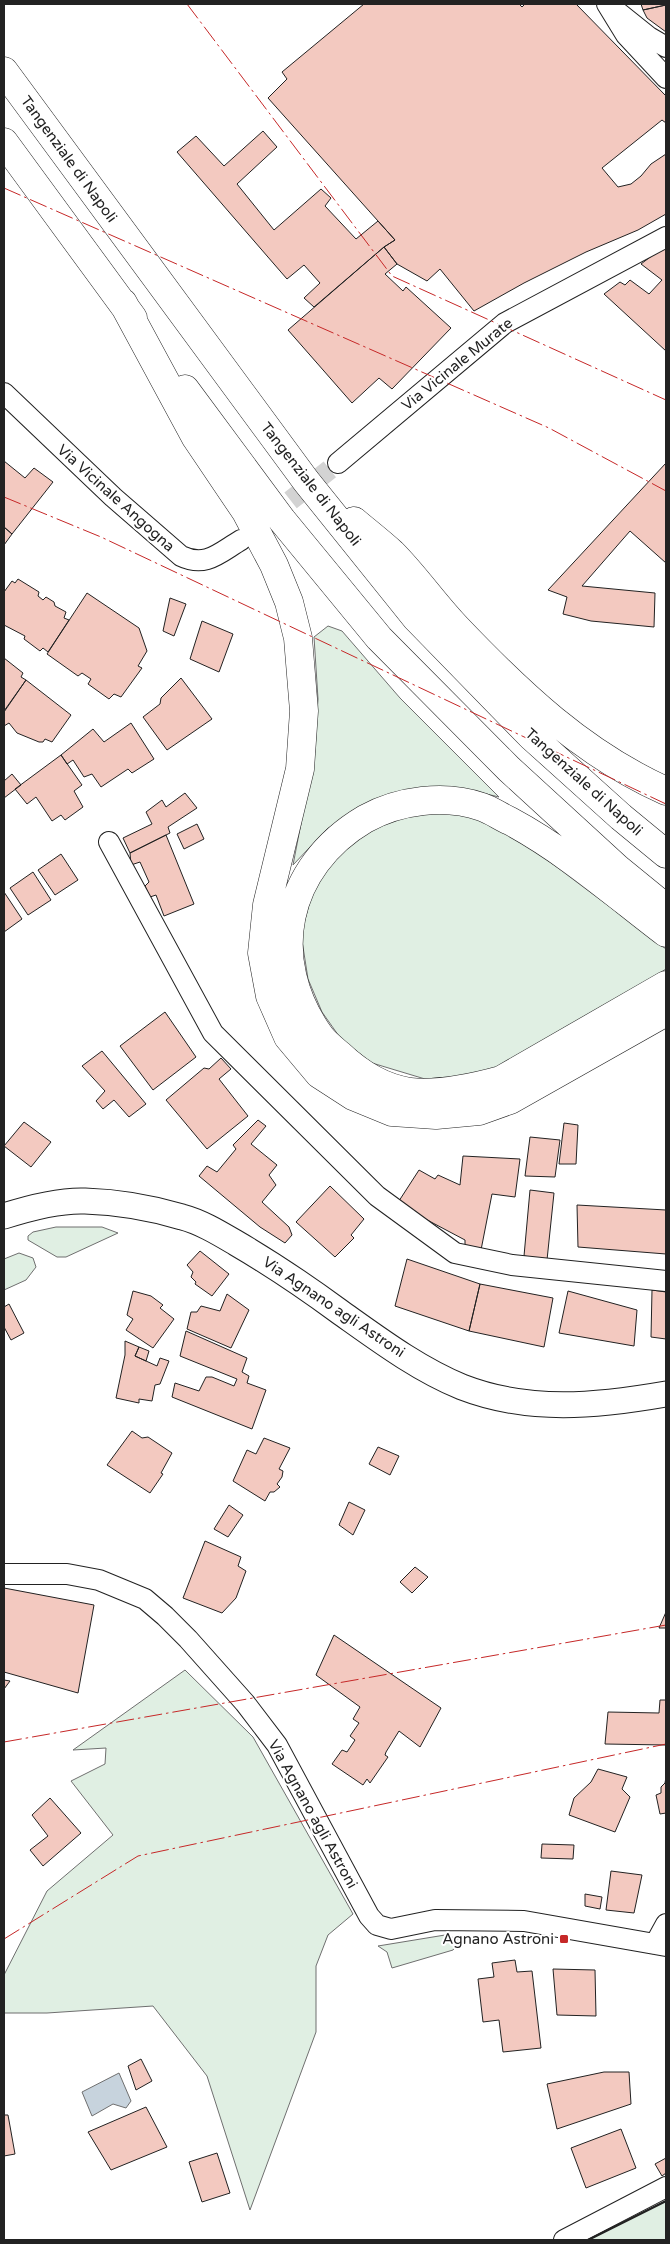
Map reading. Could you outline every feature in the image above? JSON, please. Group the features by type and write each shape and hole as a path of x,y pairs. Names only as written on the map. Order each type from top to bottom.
{"highway":[{"name":"Tangenziale di Napoli","path":"4,71 306,481 416,618 531,736 621,817 666,854"},
{"path":"4,142 282,520 379,638 509,769 617,868 666,908"},
{"path":"123,303 196,438 246,512 270,558 289,602 298,638 304,711 300,770 267,905 262,953 270,996 288,1037 319,1074 354,1096 392,1112 436,1115 479,1111 510,1100 664,995"},
{"path":"306,481 392,553 456,627 537,707 569,734 613,764 666,791"},
{"path":"664,995 501,1080 473,1088 442,1092 410,1092 377,1082 348,1063 320,1037 300,1002 291,969 288,942 292,914 300,889 313,864 334,840 354,826 392,807 436,801 460,801 483,807 529,831 666,933"}],"street":[{"path":"607,4 648,37 666,47"},
{"path":"607,4 626,35 666,78"},
{"name":"Via Vicinale Murate","path":"338,463 505,323 666,237"},
{"name":"Via Vicinale Angogna","path":"4,394 113,497 180,556 193,562 203,561 241,540"},
{"path":"108,842 213,1033 377,1196 455,1253 512,1265 666,1281"},
{"name":"Via Agnano agli Astroni","path":"4,1216 44,1206 84,1201 144,1208 183,1217 216,1232 252,1252 421,1366 462,1387 511,1401 554,1406 611,1404 666,1394"},
{"name":"Via Agnano agli Astroni","path":"4,1574 67,1574 99,1580 145,1599 165,1616 245,1703 277,1745 369,1916 377,1925 391,1930 435,1920 524,1921 661,1945"},
{"path":"661,1945 666,1924"},
{"path":"564,2240 666,2187"}],"green space":[{"path":"328,626 342,631 400,698 499,797 474,791 361,806 327,829 293,865 315,751 318,699 314,637"},
{"path":"453,811 502,826 666,949 666,969 528,1053 493,1070 462,1076 425,1079 372,1063 341,1039 322,1012 308,979 301,934 312,894 330,862 353,839 396,818"},
{"path":"56,1227 102,1227 118,1233 66,1257 57,1257 28,1240 28,1236 33,1232"},
{"path":"19,1253 33,1258 36,1267 26,1280 4,1290 4,1259"},
{"path":"185,1670 253,1737 353,1914 328,1935 316,1966 316,2032 250,2210 207,2076 153,2006 47,2013 4,2013 4,1975 47,1891 113,1835 71,1781 105,1764 106,1748 73,1750"},
{"path":"445,1935 461,1940 453,1950 392,1968 387,1952 378,1946"},
{"path":"666,2201 666,2240 588,2240"}],"shaded area":[{"path":"119,2073 131,2101 126,2108 113,2104 92,2116 82,2092"}],"building":[{"path":"364,4 519,4 522,7 525,4 576,4 666,96 666,123 662,120 602,168 618,187 631,184 651,164 666,154 666,214 638,230 586,252 524,283 474,311 440,269 427,281 397,264 384,247 395,240 268,98 287,79 282,72"},
{"path":"641,4 666,4 666,5 643,10"},
{"path":"666,5 666,32 647,18 643,10"},
{"path":"263,131 277,147 237,184 274,230 321,189 331,198 325,206 356,239 378,221 395,240 384,247 314,307 304,298 320,283 304,265 287,279 177,152 196,136 224,166"},
{"path":"666,245 666,351 604,294 620,282 625,285 630,280 649,294 662,280 641,264"},
{"path":"384,247 397,264 385,274 403,291 406,287 451,328 392,389 379,378 352,403 288,330"},
{"path":"4,461 25,478 34,468 53,482 12,534 4,527"},
{"path":"666,463 666,563 630,531 582,586 655,593 654,627 591,621 563,614 567,597 548,590"},
{"path":"4,527 12,534 4,545"},
{"path":"18,579 39,592 38,596 43,600 46,597 54,602 55,606 66,612 64,618 69,620 48,652 43,648 40,651 24,639 25,636 4,625 4,592 12,581 15,583"},
{"path":"87,593 139,628 147,651 138,666 142,668 121,697 114,694 109,699 88,684 91,679 82,673 78,676 47,654"},
{"path":"170,598 186,604 174,636 163,631"},
{"path":"202,621 233,634 219,672 190,659"},
{"path":"4,658 23,673 21,677 26,680 4,711"},
{"path":"181,678 212,719 167,750 143,717 160,704 161,698"},
{"path":"26,680 71,715 52,742 45,739 43,742 39,742 17,733 9,723 4,726 4,712"},
{"path":"131,723 154,759 132,773 128,769 101,787 92,774 84,777 73,760 67,764 61,755 93,729 104,742"},
{"path":"61,755 82,785 74,791 83,807 65,820 61,815 52,821 36,797 27,804 15,789"},
{"path":"12,774 21,785 4,798 4,781"},
{"path":"185,793 197,808 168,827 170,833 130,853 123,838 152,824 146,812 162,800 166,807"},
{"path":"197,824 204,839 184,849 177,834"},
{"path":"166,835 194,904 164,916 156,895 150,897 145,886 149,882 140,862 131,865 130,853"},
{"path":"61,854 78,880 55,895 38,870"},
{"path":"33,872 51,900 28,915 10,888"},
{"path":"4,892 22,919 4,932"},
{"path":"165,1012 196,1057 153,1090 120,1046"},
{"path":"102,1051 146,1104 129,1117 114,1100 103,1109 96,1101 105,1091 82,1066"},
{"path":"221,1058 231,1069 219,1079 248,1116 207,1149 166,1100 204,1068 209,1069"},
{"path":"258,1120 266,1126 251,1144 277,1165 269,1175 276,1185 262,1202 289,1227 292,1235 285,1243 260,1227 199,1176 207,1166 217,1172 236,1149 233,1145"},
{"path":"24,1122 51,1142 31,1167 4,1146"},
{"path":"564,1123 578,1125 576,1164 559,1164"},
{"path":"530,1137 560,1140 555,1177 525,1176"},
{"path":"463,1156 520,1159 515,1197 492,1194 481,1250 465,1248 465,1240 397,1204 419,1170 435,1179 438,1175 460,1185"},
{"path":"330,1186 364,1219 351,1235 354,1238 335,1257 296,1222"},
{"path":"530,1190 554,1193 547,1260 524,1256"},
{"path":"577,1205 666,1210 666,1254 578,1247"},
{"path":"200,1251 229,1274 212,1296 195,1284 196,1282 191,1277 193,1272 187,1265"},
{"path":"407,1259 480,1284 469,1331 395,1306"},
{"path":"480,1284 553,1298 544,1347 469,1331"},
{"path":"652,1290 666,1292 666,1339 651,1337"},
{"path":"133,1291 151,1296 163,1305 160,1308 174,1319 153,1348 126,1330 133,1319 127,1315"},
{"path":"568,1291 637,1310 634,1346 559,1333"},
{"path":"227,1294 249,1310 231,1348 187,1329 191,1312 197,1312 201,1306 220,1311"},
{"path":"9,1304 24,1333 11,1340 4,1327 4,1307"},
{"path":"186,1331 247,1358 242,1372 249,1376 247,1383 266,1390 252,1429 172,1397 175,1383 199,1391 206,1377 212,1377 234,1386 237,1379 180,1356"},
{"path":"125,1341 139,1347 135,1356 157,1366 160,1358 169,1361 160,1384 155,1385 152,1401 139,1399 139,1403 116,1398 125,1355"},
{"path":"139,1347 149,1351 146,1361 135,1356"},
{"path":"132,1431 142,1438 148,1437 172,1453 161,1473 163,1474 150,1493 107,1465"},
{"path":"264,1438 290,1448 279,1469 283,1471 282,1477 277,1484 280,1487 274,1492 270,1492 265,1501 233,1481 247,1450 256,1454"},
{"path":"378,1447 399,1456 390,1475 369,1464"},
{"path":"349,1502 365,1510 353,1535 339,1525"},
{"path":"229,1505 243,1515 228,1537 214,1529"},
{"path":"205,1541 241,1557 238,1566 246,1571 236,1598 222,1613 183,1598"},
{"path":"415,1567 428,1577 412,1593 400,1582"},
{"path":"4,1588 94,1605 78,1693 4,1672"},
{"path":"666,1612 666,1628 659,1628"},
{"path":"334,1635 441,1708 420,1747 399,1731 386,1752 385,1755 388,1757 370,1783 367,1779 363,1785 332,1764 342,1750 347,1752 355,1740 350,1736 359,1723 353,1719 360,1707 316,1675"},
{"path":"4,1680 10,1681 4,1689"},
{"path":"660,1700 666,1700 666,1745 605,1744 608,1712 659,1713"},
{"path":"598,1769 627,1777 622,1789 630,1797 615,1832 569,1815 574,1798 591,1782"},
{"path":"666,1777 666,1813 660,1814 656,1795 661,1793 661,1787 665,1783"},
{"path":"50,1798 81,1833 43,1866 30,1850 48,1836 32,1815"},
{"path":"542,1844 574,1845 573,1859 541,1858"},
{"path":"611,1871 642,1875 634,1913 606,1910"},
{"path":"585,1894 602,1897 600,1909 585,1906"},
{"path":"515,1960 517,1972 532,1971 541,2048 503,2052 499,2020 483,2022 478,1979 494,1977 492,1963"},
{"path":"553,1969 595,1970 596,2016 557,2015"},
{"path":"141,2059 152,2081 136,2090 128,2066"},
{"path":"604,2072 629,2072 631,2104 557,2129 547,2084"},
{"path":"146,2107 167,2147 111,2170 88,2132"},
{"path":"4,2115 8,2115 15,2154 4,2156"},
{"path":"621,2129 636,2168 586,2188 571,2148"},
{"path":"217,2153 230,2193 202,2202 189,2162"},
{"path":"666,2158 666,2173 662,2176 655,2164"}],"tunnel":[{"path":"267,519 338,463"}],"wall":[{"path":"588,2240 666,2201"}],"power":[{"path":"187,4 392,276 666,400"},
{"path":"4,188 549,428 666,491"},
{"path":"4,497 101,537 666,804"},
{"path":"4,1742 666,1625"},
{"path":"4,1939 138,1856 666,1744"}],"place":[{"name":"Agnano Astroni","path":"564,1939"}]}
